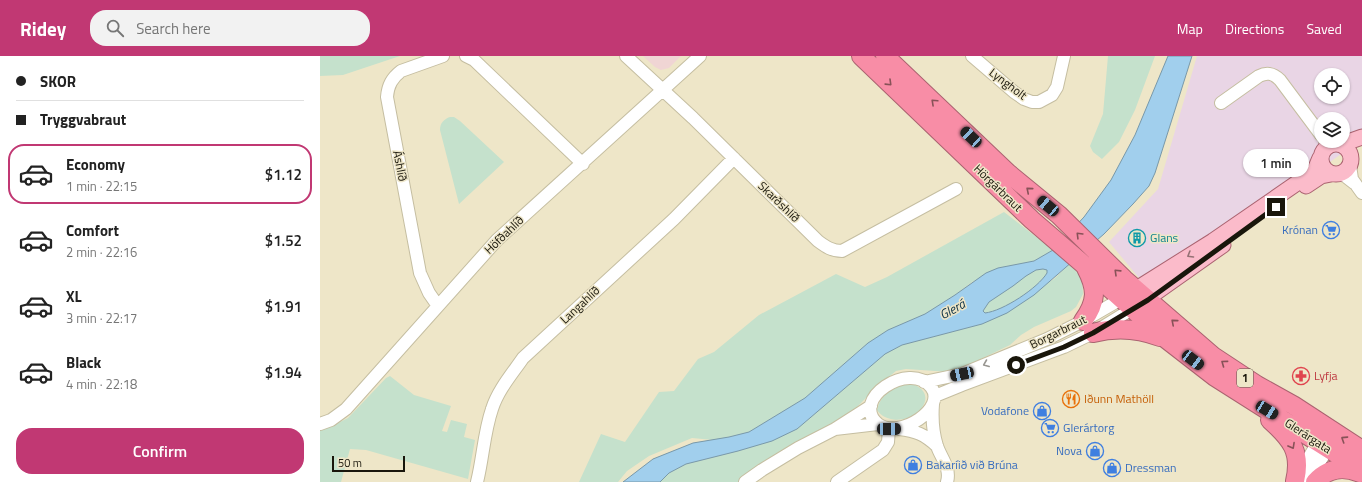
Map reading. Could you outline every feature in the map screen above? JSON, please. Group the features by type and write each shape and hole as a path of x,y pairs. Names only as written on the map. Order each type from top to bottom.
{"highway":[{"name":"Hörgárbraut","path":"860,56 1046,232 1083,264 1134,299"},
{"name":"Hörgárbraut","path":"885,56 1008,173 1059,215 1099,255 1134,299"},
{"path":"1083,264 1093,281 1094,297 1088,327 1105,330 1126,328 1139,330 1166,339"},
{"name":"Glerárgata","path":"1134,299 1166,339 1216,377 1246,397 1323,434 1362,450"},
{"name":"Glerárgata","path":"1134,299 1234,371 1293,405 1362,470"},
{"path":"1246,397 1292,444 1296,451 1298,461 1299,482"},
{"path":"1315,482 1324,474 1337,469 1346,469 1362,474"}],"main road":[{"path":"1350,141 1362,137"},
{"path":"1134,299 1321,176 1343,168 1362,142"},
{"path":"1134,299 1213,241 1310,174 1315,170 1324,148"},
{"path":"1343,168 1347,149 1345,148"},
{"path":"1320,158 1323,168 1343,168"}],"street":[{"name":"Áshlíð","path":"438,306 428,293 420,273 387,96 389,84 401,71 444,56"},
{"path":"466,56 474,60 583,164"},
{"name":"Skarðshlíð","path":"626,56 734,158 818,241 829,249 842,251 956,189"},
{"name":"Höfðahlíð","path":"320,424 332,420 346,409 497,240 583,164 700,56"},
{"name":"Lyngholt","path":"972,56 1014,92 1024,99 1032,102 1040,102 1052,95 1057,87 1064,56"},
{"path":"1221,103 1259,76 1264,73 1270,73 1280,80 1314,123"},
{"name":"Langahlíð","path":"477,482 486,427 492,408 500,392 523,358 674,219 734,158"},
{"path":"1343,168 1345,176 1358,188"},
{"name":"Borgarbraut","path":"835,429 888,427 918,421 925,415 934,400 962,385 1064,347 1088,327 1134,299"},
{"name":"Borgarbraut","path":"745,482 798,448 835,429 871,406 874,398 880,391 896,381 906,378 924,382 962,374 1047,339 1088,327"},
{"path":"924,382 933,390 933,424 937,446 947,468 947,482"},
{"path":"871,406 871,415 874,420 888,427 915,431 930,439 937,446"},
{"path":"837,482 883,450 888,442 888,427"},
{"path":"1299,482 1323,434"}],"shaded area":[{"path":"643,56 681,56 669,68 661,70 655,67"},
{"path":"1197,56 1362,56 1362,139 1350,148 1350,112 1314,112 1314,148 1349,148 1150,291 1109,242 1158,189"}],"green space":[{"path":"320,56 400,56 343,75 320,76"},
{"path":"1108,56 1155,56 1135,110 1119,142 1102,159 1093,152 1090,146 1103,114"},
{"path":"450,117 454,117 460,121 504,162 459,204 440,130 443,122"},
{"path":"1004,212 1053,250 1034,261 1008,266 972,282 925,314 888,330 868,343 805,398 749,432 713,440 692,438 649,456 627,471 618,482 579,482 601,434 625,442 659,392 674,391 698,359 714,352 759,315 836,274 865,287 887,277"},
{"path":"1069,264 1082,277 1083,294 1076,307 1071,311 1034,327 1021,335 1010,345 960,369 950,372 906,369 896,371 880,384 858,406 827,429 759,466 739,482 660,482 669,473 686,464 738,451 797,429 885,354 902,345 982,324 1054,279"},
{"path":"1043,268 1047,269 1047,273 1028,292 1001,308 985,313 983,311 989,302 1026,276"},
{"path":"390,376 414,395 451,406 442,431 447,432 451,420 467,424 464,437 475,440 468,479 366,450 350,449 341,482 320,482 320,429 332,426 348,418 386,378"},
{"path":"905,383 916,386 923,391 925,399 921,409 911,417 905,419 898,420 886,418 881,415 877,410 884,396 891,390"}],"water":[{"name":"Glerá","path":"1168,56 1192,56 1155,173 1149,186 1104,234 1034,295 1007,313 982,324 902,345 885,354 797,429 772,441 686,464 669,473 660,482 623,482 653,459 693,443 749,432 805,398 868,343 888,330 925,314 986,273 998,268 1034,261 1053,250 1084,217 1111,180 1135,135","holes":["1036,270 1047,270 1047,273 1042,279 1019,298 1001,308 985,313 983,311 989,302 1026,276"]}],"place":[{"name":"Krónan","path":"1331,230"},
{"name":"Glans","path":"1137,238"},
{"name":"Lyfja","path":"1301,376"},
{"name":"Iðunn Mathöll","path":"1071,399"},
{"name":"Vodafone","path":"1042,411"},
{"name":"Glerártorg","path":"1050,428"},
{"name":"Nova","path":"1095,451"},
{"name":"Bakaríið við Brúna","path":"913,465"},
{"name":"Dressman","path":"1112,468"}],"route":[{"path":"1016,365 1064,347 1093,333 1148,300 1276,207"}]}
